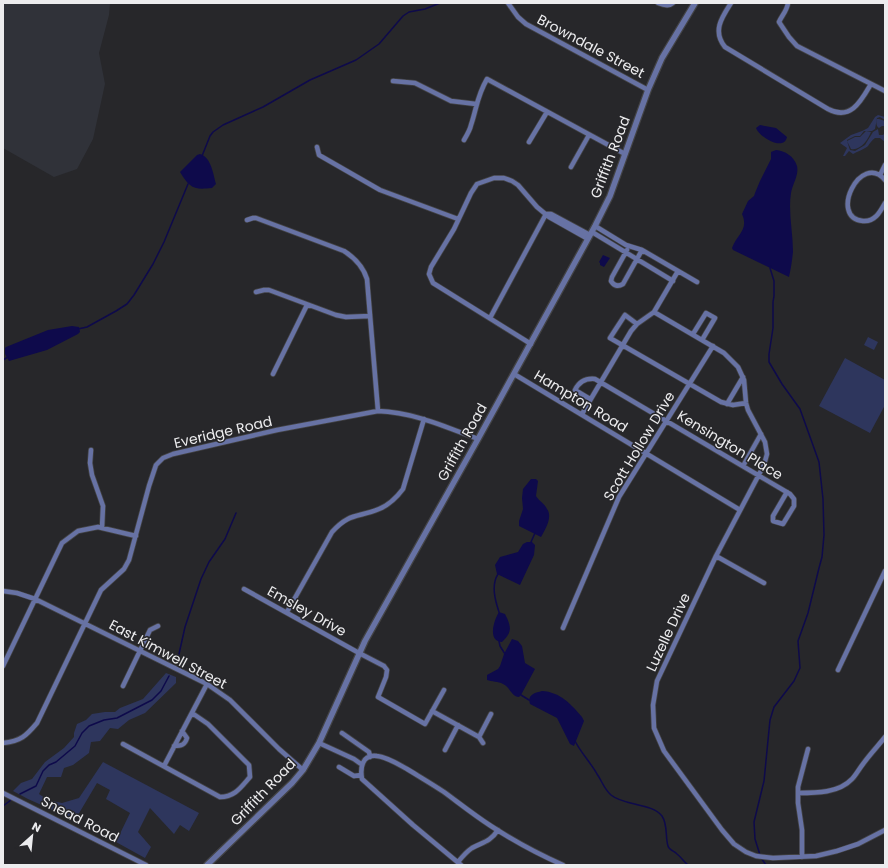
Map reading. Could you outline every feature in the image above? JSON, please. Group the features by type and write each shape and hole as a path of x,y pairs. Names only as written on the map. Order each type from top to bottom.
{"street":[{"name":"Browndale Street","path":"508,3 518,17 526,24 648,90"},
{"path":"658,3 666,5 671,5 673,3"},
{"name":"Griffith Road","path":"207,865 292,783 303,770 319,744 359,653 382,609 531,344 595,226 610,196 648,90 662,58 696,3"},
{"path":"730,3 719,25 718,35 724,47 828,109 843,112 853,108 861,102 871,84"},
{"path":"788,3 785,13 781,16 779,22 792,42 885,91"},
{"path":"464,140 471,126 482,87 487,79 625,154"},
{"path":"393,80 415,83 451,101 476,104"},
{"path":"529,142 547,112"},
{"path":"571,167 589,135"},
{"path":"317,147 319,155 380,190 458,219"},
{"path":"880,175 885,165"},
{"path":"885,180 880,175 867,174 858,180 848,197 847,206 854,218 861,221 868,221 877,216 885,203"},
{"path":"531,344 433,283 430,279 429,274 431,267 477,184 494,178 504,178 518,185 537,207 549,217 626,252 672,281"},
{"path":"490,318 546,214"},
{"path":"247,220 256,218 344,251 351,255 360,264 366,274 378,411"},
{"path":"595,226 630,246 642,250 697,282"},
{"path":"630,246 612,276 613,283 618,286 623,284 642,250"},
{"path":"582,414 631,330 654,312 678,271"},
{"path":"256,292 269,290 346,318 370,316"},
{"path":"273,374 307,305"},
{"name":"Luzelle Drive","path":"654,312 713,346 730,358 738,367 746,388 746,403 765,442 767,454 764,465 716,556 657,682 653,705 654,728 664,751 734,844 746,852 756,856 774,858 802,857 837,852 858,844 885,830"},
{"path":"693,334 706,313 715,318 702,340"},
{"path":"637,324 625,315 610,338 716,400 733,405 746,403"},
{"name":"Scott Hollow Drive","path":"563,628 619,498 713,346"},
{"name":"Hampton Road","path":"514,374 740,510"},
{"path":"727,404 743,377"},
{"name":"Kensington Place","path":"590,399 575,390 579,382 591,379 600,382 787,492 793,497 795,503 783,524 774,521 773,516 787,492"},
{"name":"Everidge Road","path":"3,743 13,742 26,736 37,723 101,590 124,569 129,560 156,465 163,458 173,454 277,430 378,411 398,412 478,439"},
{"path":"287,612 328,539 340,524 348,518 380,509 397,496 403,489 424,420"},
{"path":"743,466 761,434"},
{"path":"91,450 90,463 92,475 103,506 102,528"},
{"path":"3,666 62,543 78,532 98,528 136,536"},
{"path":"716,556 764,583"},
{"path":"838,670 885,571"},
{"name":"Emsley Drive","path":"244,589 386,668 387,675 378,697 425,724 432,711"},
{"name":"East Kimwell Street","path":"3,591 17,593 35,599 207,684 230,700 279,749 303,770"},
{"path":"123,686 150,630 158,626"},
{"path":"164,766 207,684"},
{"path":"444,690 432,711 479,737 483,743"},
{"path":"124,744 220,797 229,797 236,792 250,776 249,765 208,724 192,713"},
{"path":"479,737 491,714"},
{"path":"445,750 458,725"},
{"path":"174,746 181,746 186,742 187,738 182,731"},
{"path":"342,733 369,752 370,757"},
{"path":"798,793 832,790 842,786 855,776 885,737"},
{"path":"319,744 354,759 361,764"},
{"path":"802,857 802,830 798,793 808,749"},
{"path":"361,764 370,757 376,756 386,758 444,792 498,830 537,853 563,865"},
{"path":"361,764 362,779 413,825 460,864 466,852 489,840 498,830"},
{"path":"339,767 354,776 361,775"},
{"name":"Snead Road","path":"3,793 146,865"}],"shaded area":[{"path":"3,3 110,3 109,15 99,53 105,84 93,139 77,169 54,177 3,148"},
{"path":"878,115 885,117 885,120 880,117 877,118 875,129 872,131 864,131 860,136 855,136 847,141 850,150 855,151 865,145 873,132 878,129 879,135 883,135 885,133 885,142 880,138 875,138 865,148 853,154 849,151 845,156 843,156 847,148 840,143 851,135 868,128"},
{"path":"877,119 885,121 885,126 879,128 876,124"},
{"path":"760,125 776,128 787,137 785,141 777,143 766,139 758,132 756,128"},
{"path":"866,131 871,132 866,141 860,147 851,149 847,141 855,137 860,137"},
{"path":"776,150 786,153 794,159 797,166 797,176 790,200 793,252 789,277 733,250 732,248 742,232 744,219 742,214 748,201 754,196 771,159 771,152"},
{"path":"200,154 207,158 211,166 216,184 212,188 200,189 193,187 187,182 180,172 197,155"},
{"path":"603,255 610,258 604,267 600,265 599,262"},
{"path":"72,326 79,327 80,332 47,350 9,361 5,354 6,347 48,330"},
{"path":"868,337 878,342 874,350 864,345"},
{"path":"845,358 885,380 885,405 870,433 819,406"},
{"path":"531,479 536,479 538,481 536,496 549,512 549,520 541,537 519,526 523,509 523,489"},
{"path":"532,542 535,545 534,555 520,585 497,574 495,565 500,557 518,552 523,544"},
{"path":"499,612 505,614 510,625 508,635 502,642 497,641 493,634 495,620"},
{"path":"512,639 518,641 522,646 525,663 535,669 519,697 514,695 503,684 487,680 487,675 498,669 500,666 504,654"},
{"path":"166,673 176,677 176,683 145,713 129,720 118,729 110,728 100,741 91,742 89,753 73,765 64,768 61,777 47,777 39,794 48,800 62,803 79,798 103,762 199,813 189,831 180,825 174,834 150,808 138,832 151,847 145,858 116,842 130,813 106,799 110,790 97,783 75,820 13,791 21,783 32,779 45,762 64,748 74,737 77,724 86,720 92,714 115,712 120,708 143,699"},
{"path":"542,691 560,696 582,717 584,721 574,746 570,744 557,718 530,704 530,696"}],"waterway":[{"path":"202,156 210,136 223,125 263,107 310,80 356,60 379,44 403,16 409,12 425,9 440,3"},
{"path":"78,329 87,327 116,311 127,304 134,295 153,264 164,242 188,184"},
{"path":"760,855 755,839 754,822 764,781 770,720 774,707 794,681 800,668 798,641 808,613 822,557 824,535 823,499 819,462 800,409 782,384 769,362 773,328 774,296 774,281 770,268 771,266"},
{"path":"3,360 8,357"},
{"path":"179,654 185,627 201,579 209,562 225,539 236,513"},
{"path":"531,542 535,533"},
{"path":"498,574 494,588 499,612"},
{"path":"499,641 505,654"},
{"path":"20,794 36,786 43,771 75,746 82,733 89,726 104,720 117,718 152,700 161,691 169,676"},
{"path":"521,695 529,700"},
{"path":"575,741 611,795 617,799 652,809 662,816 665,823 667,842 670,849 688,865"},
{"path":"3,806 11,800"},
{"path":"761,858 766,865"}]}
